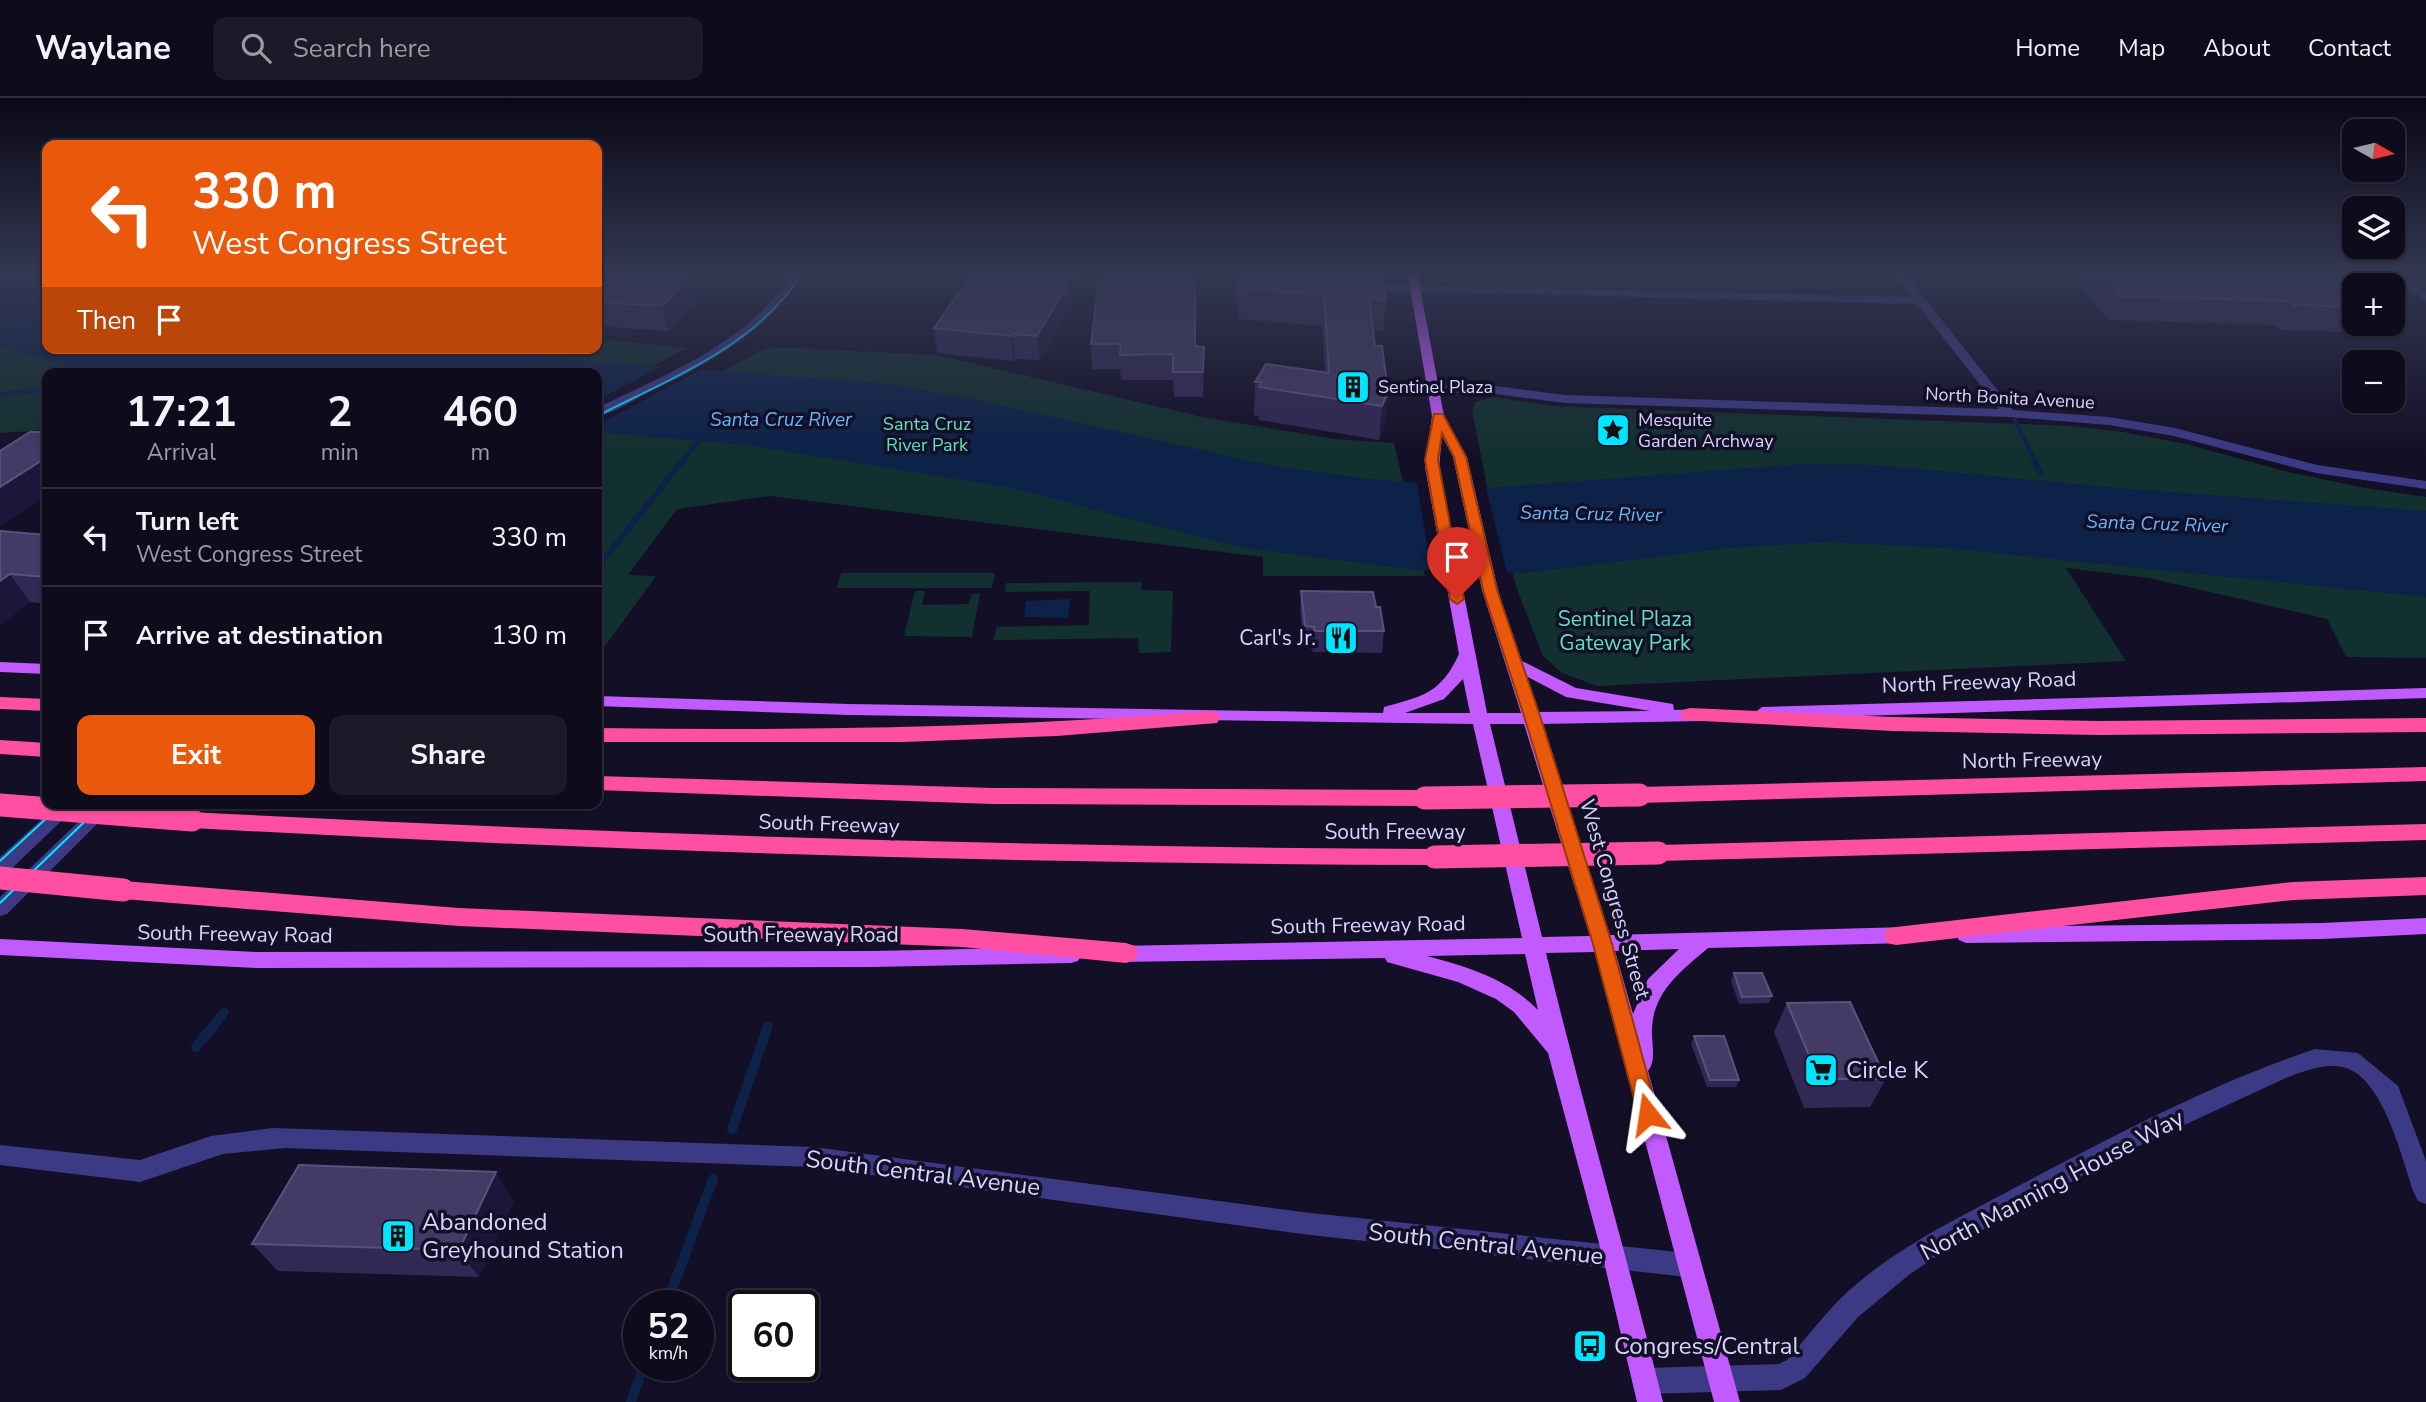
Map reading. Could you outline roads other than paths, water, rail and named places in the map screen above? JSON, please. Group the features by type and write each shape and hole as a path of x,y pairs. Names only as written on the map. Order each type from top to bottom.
{"highway":[{"path":"0,703 42,705"},
{"path":"1690,715 1893,724 2099,728 2426,724"},
{"path":"602,735 742,738 933,735 1105,727 1210,718"},
{"path":"0,747 42,750"},
{"name":"North Freeway","path":"1639,795 2426,774"},
{"name":"South Freeway","path":"602,783 993,796 1425,798 1639,795"},
{"name":"South Freeway","path":"0,805 42,808"},
{"name":"South Freeway","path":"51,809 192,820 706,845 950,852 1435,857 2426,832"},
{"path":"0,878 459,917 962,939 1126,953"},
{"path":"1896,936 2293,891 2426,886"}],"main road":[{"name":"West Congress Street","path":"1423,332 1438,416 1432,467 1480,717 1561,1062 1648,1391"},
{"name":"West Congress Street","path":"1438,416 1460,457 1485,572 1603,944 1687,1265 1723,1390"},
{"path":"1365,717 1422,702 1446,691 1459,675 1467,652"},
{"path":"1514,663 1572,692 1658,706 1690,715"},
{"path":"0,667 42,669"},
{"name":"North Freeway Road","path":"1533,719 2426,693"},
{"path":"602,701 804,709 1210,718 1533,719"},
{"path":"1603,944 1896,936 2322,931 2426,926"},
{"path":"1643,1093 1642,1020 1646,1003 1656,982 1703,941"},
{"name":"South Freeway Road","path":"0,947 149,957 308,961 872,960 1603,944"},
{"path":"1374,950 1473,977 1500,989 1533,1017 1561,1062"}],"street":[{"path":"602,410 704,357 744,332"},
{"path":"1946,332 2009,414"},
{"name":"North Bonita Avenue","path":"1433,388 1496,390 1585,399 2009,414 2117,422 2175,432 2316,469 2426,485"},
{"name":"North Bonita Avenue","path":"1585,399 1581,388 2000,402"},
{"path":"0,868 64,809"},
{"path":"0,909 102,809"},
{"name":"North Manning House Way","path":"1648,1391 1723,1390 1781,1377 1796,1369 1849,1308 1901,1266 1972,1221 2120,1144 2280,1070 2315,1058 2350,1059 2390,1093 2426,1192"},
{"name":"South Central Avenue","path":"0,1155 140,1171 206,1148 250,1140 285,1138 814,1157 1303,1223 1687,1265"}],"water":[{"name":"Santa Cruz River","path":"0,332 42,332 42,354 497,354 891,384 972,399 1273,466 1369,479 1488,488 1802,464 1876,465 2118,488 2426,511 2426,597 1942,548 1828,542 1729,548 1523,573 1416,570 1244,548 1011,488 755,446 602,432 602,368 94,368 70,367 0,346"},
{"path":"1070,599 1068,618 1024,617 1026,601"}],"waterway":[{"path":"0,394 42,390"},
{"path":"2015,420 2037,466"},
{"path":"679,466 703,435"},
{"path":"602,562 680,464"},
{"path":"2037,466 2040,472"},
{"path":"222,1016 225,1012"},
{"path":"196,1047 223,1014"},
{"path":"732,1129 768,1026"},
{"path":"672,1290 713,1179"},
{"path":"631,1402 638,1381"}],"tram line":[{"path":"602,414 684,373 748,332"},
{"path":"0,861 56,809"},
{"path":"0,903 98,809"}],"place":[{"name":"Sentinel Plaza","path":"1353,387"},
{"name":"Mesquite Garden Archway","path":"1613,430"},
{"name":"Carl's Jr.","path":"1341,638"},
{"name":"Circle K","path":"1821,1070"},
{"name":"Abandoned Greyhound Station","path":"398,1236"},
{"name":"Congress/Central","path":"1590,1346"}],"park label":[{"name":"Santa Cruz River Park","path":"927,434"},
{"name":"Sentinel Plaza Gateway Park","path":"1625,631"}]}
